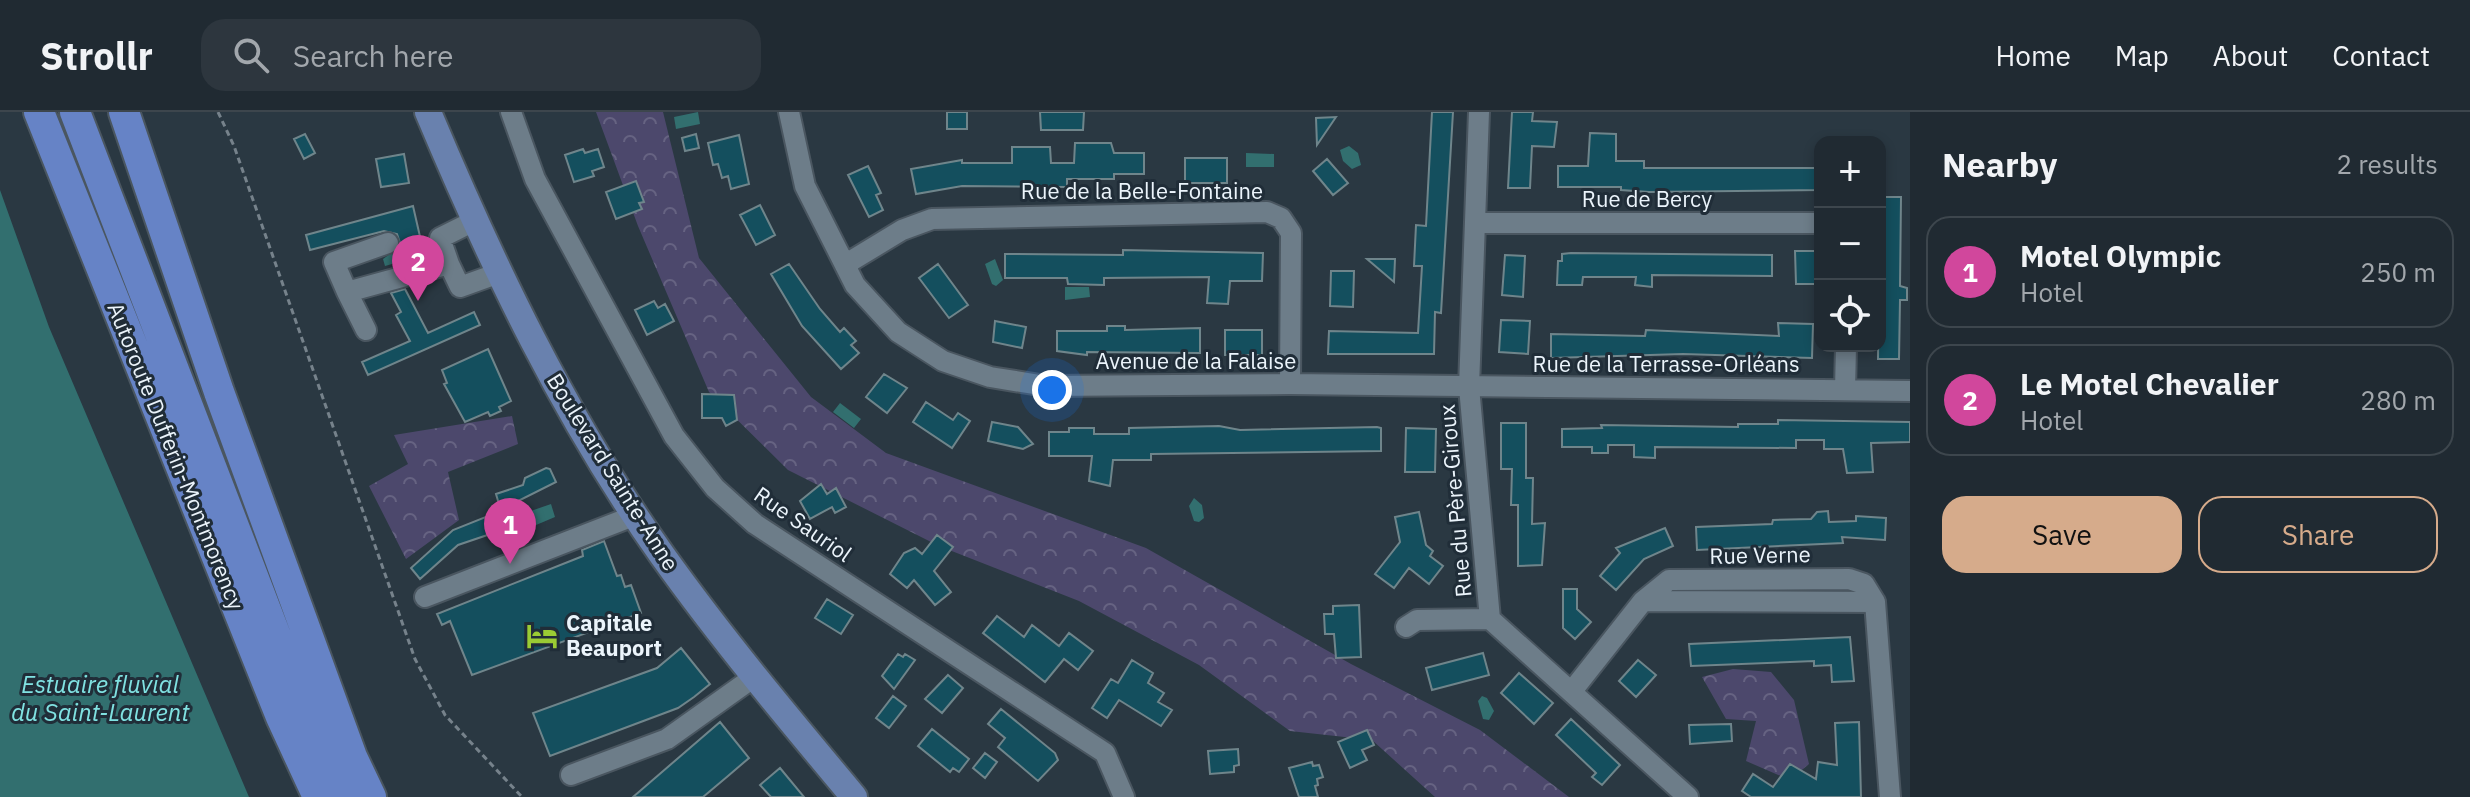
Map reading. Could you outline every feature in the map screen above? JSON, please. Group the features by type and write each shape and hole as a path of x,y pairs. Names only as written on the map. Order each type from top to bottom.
{"highway":[{"path":"23,112 70,223 132,347"},
{"name":"Autoroute Dufferin-Montmorency","path":"39,112 281,717 318,797"},
{"name":"Autoroute Dufferin-Montmorency","path":"75,112 299,696 349,797"},
{"path":"124,112 235,435 352,757 371,797"}],"main road":[{"name":"Boulevard Sainte-Anne","path":"428,112 499,273 585,435 636,515 754,677 854,797"}],"street":[{"name":"Rue Sauriol","path":"511,112 535,179 632,363 674,436 715,488 755,524 1105,753 1124,797"},
{"name":"Avenue de la Falaise","path":"789,112 805,186 855,285 898,332 943,361 990,377 1046,386 1290,384 1469,387"},
{"name":"Rue du Père-Giroux","path":"1479,112 1469,387 1490,619 1688,797"},
{"name":"Rue de la Belle-Fontaine","path":"846,264 902,230 932,219 1267,212 1281,218 1291,233 1290,384"},
{"path":"474,221 440,238 460,287 499,273"},
{"name":"Rue de Bercy","path":"1475,223 1814,223"},
{"path":"366,330 334,262 388,243"},
{"path":"347,292 449,264"},
{"path":"1845,390 1846,352"},
{"name":"Rue de la Terrasse-Orléans","path":"1469,387 1910,391"},
{"path":"425,597 636,515"},
{"name":"Rue Verne","path":"1572,691 1643,601 1669,580 1849,579 1864,584 1875,602 1890,797"},
{"path":"1406,627 1417,620 1490,619"},
{"path":"571,775 667,739 754,677"}],"path":[{"path":"218,112 234,146 415,659 445,715 522,797"}],"green space":[{"path":"596,112 663,112 699,258 811,397 886,453 1146,548 1351,664 1480,730 1569,797 1435,797 1372,740 1290,731 1199,665 1079,601 939,546 788,470 709,392 638,226"},
{"path":"512,416 518,444 448,472 459,520 406,559 369,486 408,464 394,435"},
{"path":"1733,669 1771,672 1794,700 1809,764 1790,780 1746,761 1756,721 1726,719 1702,677"}],"water":[{"path":"698,112 700,124 676,129 674,117"},
{"path":"1349,146 1358,153 1361,165 1352,169 1343,161 1340,150"},
{"path":"1246,153 1274,154 1274,167 1246,167"},
{"name":"Estuaire fluvial du Saint-Laurent","path":"0,190 49,327 249,797 0,797"},
{"path":"397,249 405,251 406,260 385,266 383,259"},
{"path":"995,259 1003,280 996,286 992,284 985,264"},
{"path":"1065,287 1089,287 1090,297 1065,300"},
{"path":"840,403 861,419 854,428 833,412"},
{"path":"1194,498 1202,505 1204,518 1199,522 1194,521 1189,506"},
{"path":"551,504 555,517 529,528 525,513"},
{"path":"1482,696 1487,698 1494,711 1489,720 1483,719 1478,701"}],"building":[{"path":"947,112 967,112 967,129 947,129"},
{"path":"1040,112 1084,112 1083,130 1041,130"},
{"path":"1432,112 1453,112 1441,313 1435,312 1434,354 1328,354 1329,331 1418,333 1422,266 1414,266 1416,225 1426,226"},
{"path":"1512,112 1533,112 1532,121 1557,122 1554,147 1532,146 1530,188 1508,188"},
{"path":"1336,117 1317,145 1316,118"},
{"path":"1590,133 1616,134 1616,161 1644,161 1644,168 1814,168 1814,190 1649,192 1621,190 1621,187 1558,187 1558,166 1588,166"},
{"path":"305,134 315,153 304,159 294,139"},
{"path":"696,134 699,148 685,151 682,138"},
{"path":"739,135 749,184 731,189 728,176 722,178 718,164 713,165 708,143"},
{"path":"1075,143 1111,143 1114,153 1144,153 1144,174 1114,174 1114,179 1067,179 1067,187 962,186 916,194 911,169 962,160 962,163 1012,163 1012,147 1050,147 1051,163 1074,163"},
{"path":"583,149 585,153 598,149 604,167 592,171 594,176 574,182 565,155"},
{"path":"404,154 409,183 381,187 376,159"},
{"path":"1185,158 1227,158 1227,183 1185,183"},
{"path":"1327,159 1348,183 1333,195 1313,171"},
{"path":"868,166 881,193 876,195 883,210 869,217 848,175"},
{"path":"636,181 644,202 639,203 642,209 616,219 606,192"},
{"path":"1886,197 1901,197 1900,286 1907,288 1907,300 1900,300 1899,359 1878,359 1878,352 1886,352"},
{"path":"760,205 775,235 756,245 740,215"},
{"path":"413,206 421,241 401,246 397,234 384,231 310,250 306,235"},
{"path":"1123,250 1263,253 1262,281 1230,281 1228,304 1207,303 1209,277 1104,278 1104,285 1068,284 1067,278 1005,278 1005,254 1123,255"},
{"path":"1795,251 1814,251 1814,284 1796,284"},
{"path":"1562,254 1772,255 1772,276 1652,275 1652,287 1635,285 1636,277 1583,277 1582,285 1557,285 1558,261 1562,261"},
{"path":"1505,255 1525,256 1523,297 1502,295"},
{"path":"1367,259 1395,259 1394,282"},
{"path":"789,264 840,332 844,328 856,341 851,345 859,353 841,369 802,326 771,274"},
{"path":"938,264 968,305 949,318 919,278"},
{"path":"1331,271 1354,271 1353,307 1330,306"},
{"path":"405,289 428,333 474,312 480,325 368,375 362,362 410,341 396,315 401,312 391,293"},
{"path":"654,301 658,308 665,304 674,321 647,335 635,310"},
{"path":"1501,320 1530,321 1528,354 1499,352"},
{"path":"995,321 1026,327 1022,348 993,342"},
{"path":"1778,323 1813,324 1812,358 1683,354 1551,358 1551,334 1645,336 1646,330 1779,336"},
{"path":"1107,326 1125,326 1125,330 1200,328 1200,353 1087,352 1087,355 1057,351 1057,331 1107,331"},
{"path":"1225,330 1262,330 1262,355 1225,355"},
{"path":"488,349 511,401 499,407 501,411 490,416 488,412 465,422 444,384 447,383 442,370"},
{"path":"884,374 907,388 887,413 866,397"},
{"path":"702,394 734,395 737,420 726,426 722,418 702,418"},
{"path":"926,402 953,420 958,413 970,421 952,448 913,422"},
{"path":"1778,420 1910,422 1910,442 1871,443 1873,472 1847,473 1843,449 1824,449 1824,440 1796,440 1796,448 1655,447 1655,458 1634,457 1634,445 1608,445 1608,453 1592,453 1592,447 1562,447 1562,429 1602,428 1601,425 1738,427 1738,424 1778,424"},
{"path":"992,422 1018,427 1033,444 1023,449 988,441"},
{"path":"1501,423 1526,423 1526,478 1533,478 1532,524 1545,523 1542,565 1518,566 1518,505 1511,505 1512,469 1501,469"},
{"path":"1219,426 1240,430 1377,427 1381,428 1381,451 1151,454 1151,460 1113,460 1110,486 1089,481 1092,456 1049,456 1049,432 1069,432 1069,428 1094,428 1094,434 1129,434 1129,428"},
{"path":"1406,428 1436,429 1435,472 1405,472"},
{"path":"550,469 556,482 516,502 523,523 458,545 420,579 411,568 453,530 501,511 496,494 523,485 525,478"},
{"path":"821,484 827,494 836,488 846,507 835,513 832,507 810,519 800,501"},
{"path":"1828,511 1829,522 1856,521 1856,516 1886,518 1885,540 1842,537 1843,543 1697,550 1696,527 1772,524 1773,520 1811,519 1817,512"},
{"path":"1419,512 1426,545 1433,551 1430,556 1443,566 1429,584 1409,568 1394,588 1375,574 1400,542 1395,517"},
{"path":"1665,528 1673,546 1644,559 1616,590 1600,576 1620,553 1616,548"},
{"path":"937,535 953,547 934,571 951,592 935,605 914,580 907,588 890,574 904,553 915,548 922,554"},
{"path":"604,541 617,576 621,575 625,587 631,585 641,613 472,675 450,621 442,625 437,614 583,556 582,550"},
{"path":"1563,589 1577,589 1577,609 1591,622 1575,639 1563,628"},
{"path":"827,599 853,615 841,634 815,618"},
{"path":"1359,605 1361,657 1336,658 1334,634 1325,634 1324,614 1333,614 1333,606"},
{"path":"997,616 1024,637 1032,625 1059,646 1069,633 1093,651 1078,670 1064,659 1045,682 983,633"},
{"path":"1850,637 1854,681 1832,682 1831,665 1814,666 1814,661 1691,666 1689,644"},
{"path":"681,648 710,684 678,708 550,756 533,713 657,668"},
{"path":"1483,653 1489,675 1432,690 1426,668"},
{"path":"898,654 915,660 894,689 882,676"},
{"path":"1132,660 1153,673 1148,683 1164,693 1158,702 1172,710 1161,726 1119,700 1107,718 1092,708 1111,679 1118,683"},
{"path":"1638,660 1656,675 1636,697 1619,681"},
{"path":"1519,673 1553,703 1534,724 1501,693"},
{"path":"948,675 963,688 942,713 925,699"},
{"path":"893,696 906,706 889,728 876,718"},
{"path":"1001,709 1055,753 1058,760 1038,781 998,747 1005,738 988,724"},
{"path":"1571,719 1620,765 1602,785 1592,777 1596,773 1556,735"},
{"path":"720,722 749,758 703,797 633,797"},
{"path":"1859,722 1861,797 1751,797 1742,791 1753,774 1773,787 1790,764 1816,779 1818,762 1837,765 1835,723"},
{"path":"1731,724 1732,741 1690,744 1689,725"},
{"path":"932,729 969,759 959,772 953,768 950,772 918,746"},
{"path":"1367,730 1374,745 1362,750 1367,760 1350,768 1338,742"},
{"path":"1238,749 1239,765 1234,766 1234,772 1210,774 1208,751"},
{"path":"985,753 997,762 985,778 973,768"},
{"path":"1312,762 1313,766 1319,765 1323,777 1317,779 1318,785 1315,786 1318,797 1299,797 1289,768"},
{"path":"780,768 804,797 771,797 760,785"}],"place":[{"name":"Le Motel Chevalier","path":"418,301"},
{"name":"Motel Olympic","path":"510,564"},
{"name":"Capitale Beauport","path":"542,636"}]}
